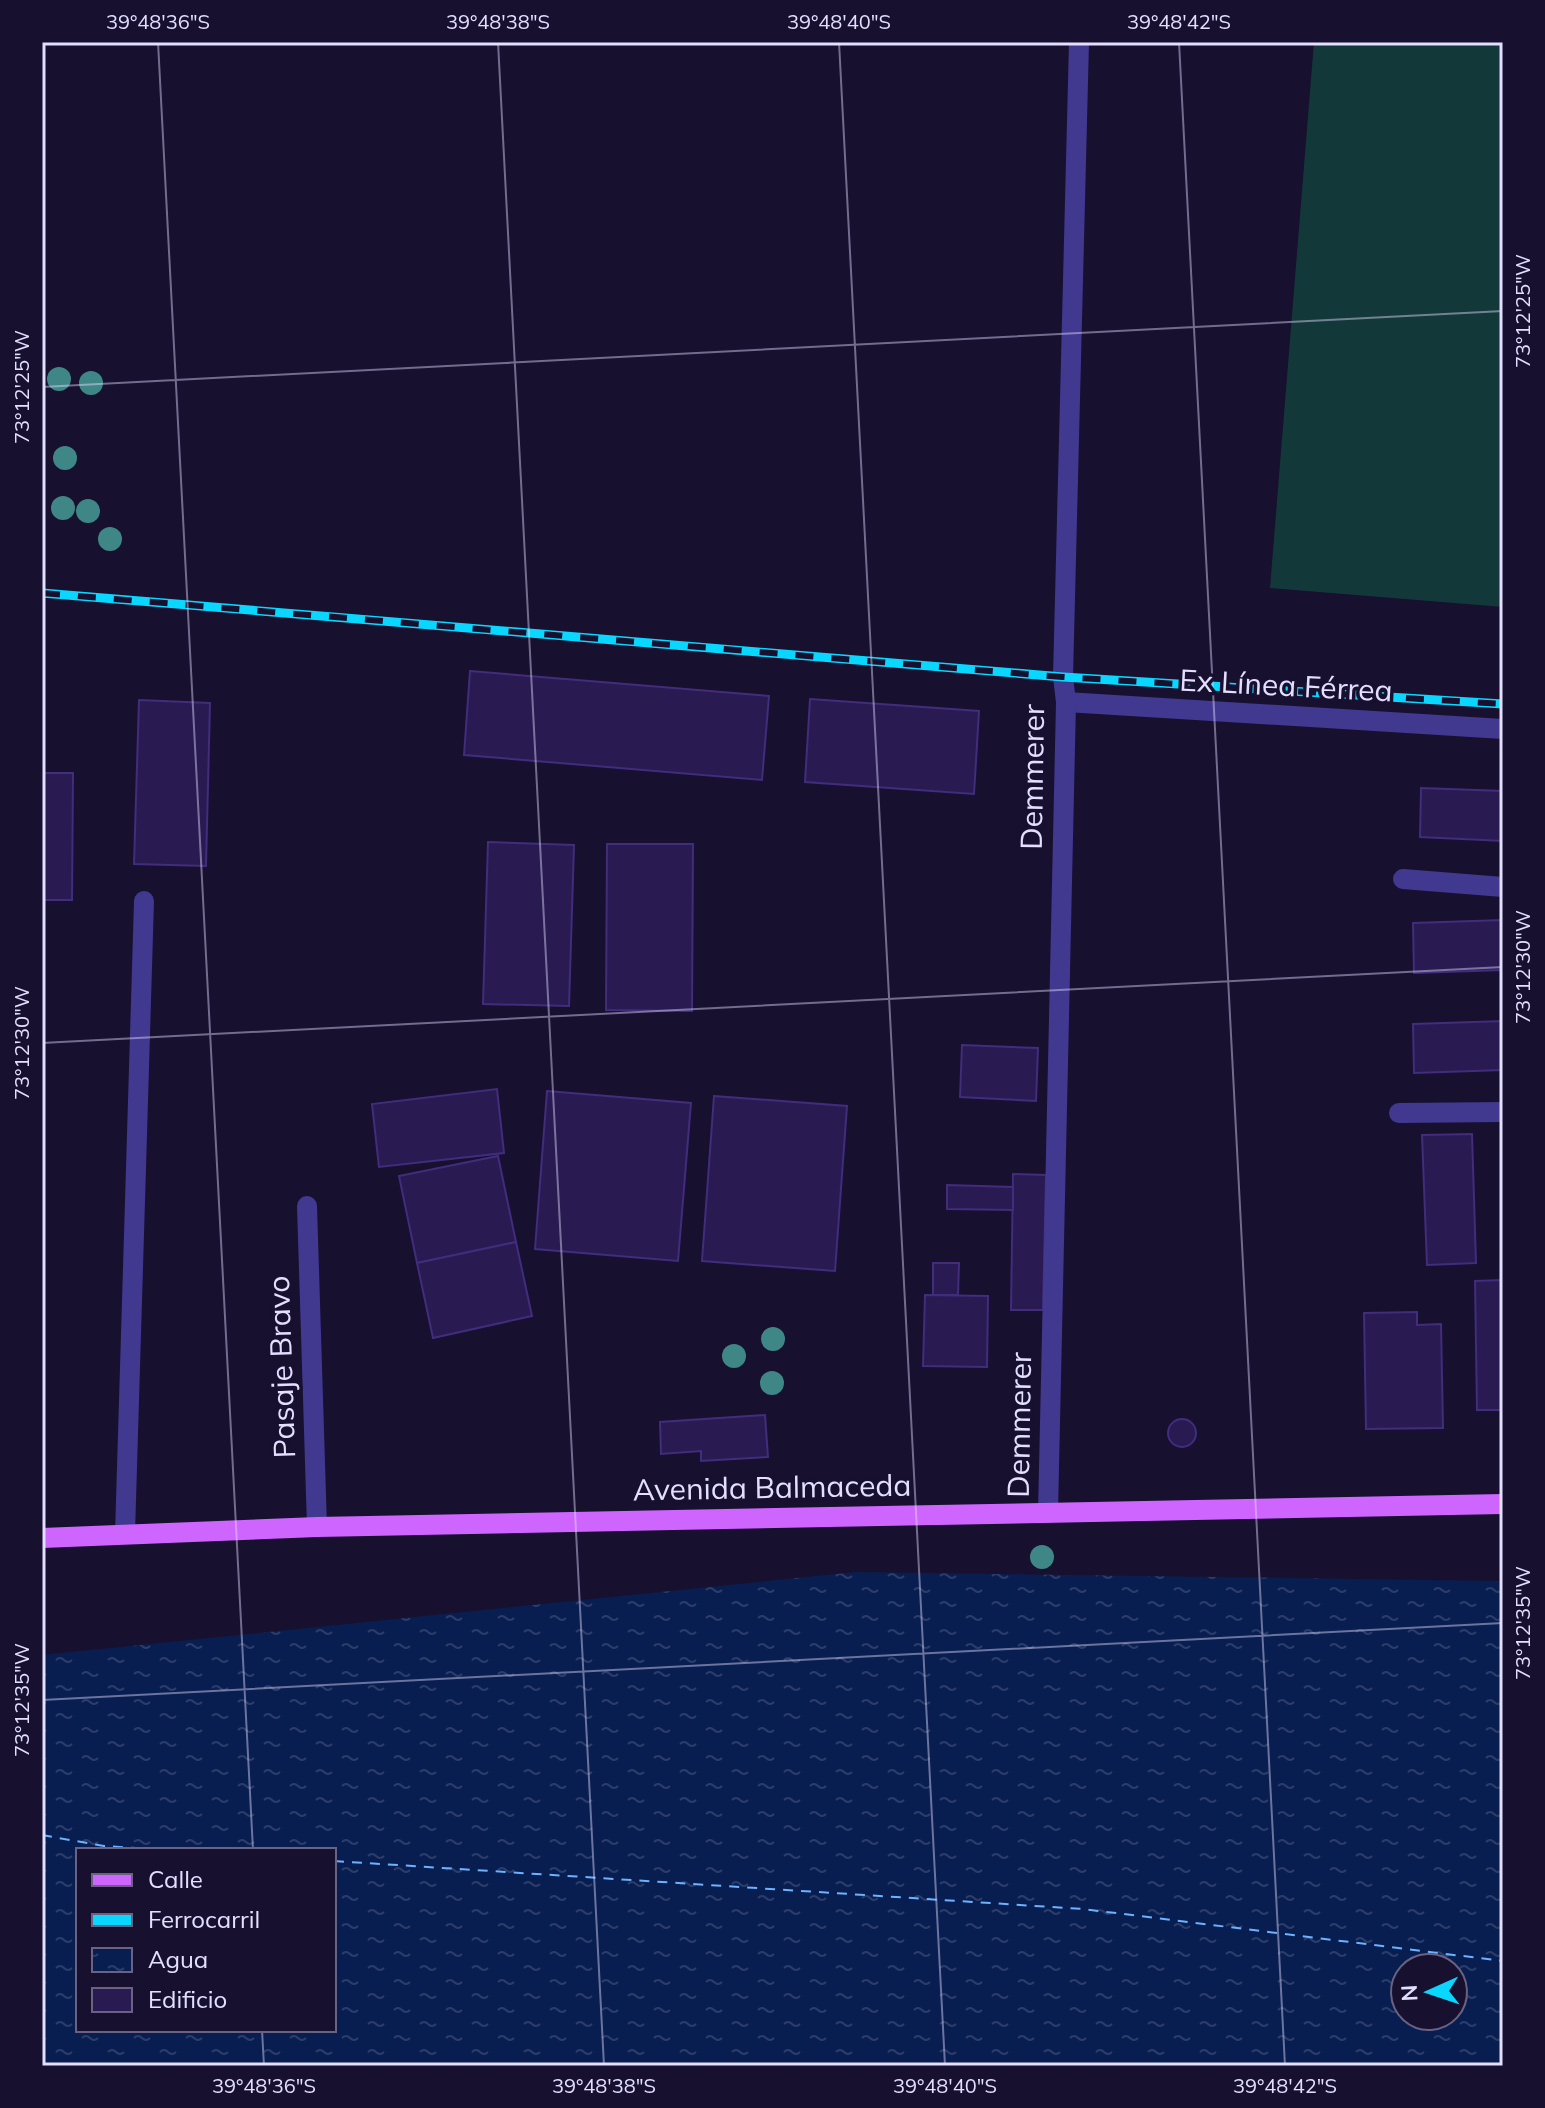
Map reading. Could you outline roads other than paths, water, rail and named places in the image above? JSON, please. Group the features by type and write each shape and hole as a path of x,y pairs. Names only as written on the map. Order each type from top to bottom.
{"main road":[{"name":"Avenida Balmaceda","path":"42,1538 317,1527 1503,1504"}],"street":[{"name":"Demmerer","path":"1048,1513 1066,702 1063,677 1085,45"},
{"name":"Ex Línea Férrea","path":"1066,702 1503,729"},
{"path":"1403,879 1503,887"},
{"path":"125,1534 144,901"},
{"path":"1399,1113 1503,1112"},
{"name":"Pasaje Bravo","path":"307,1206 317,1527"}],"water":[{"path":"856,1572 1503,1581 1503,2066 42,2066 42,1655"}],"railway":[{"path":"42,593 1063,677 1503,704"}]}
